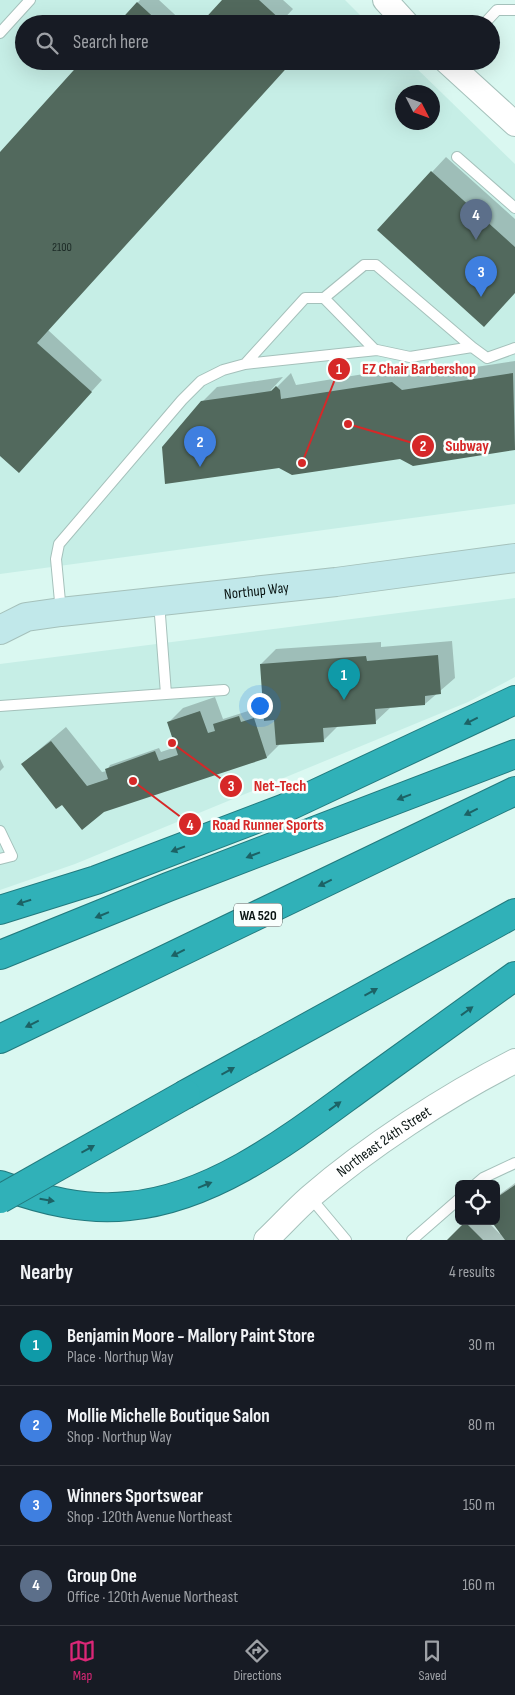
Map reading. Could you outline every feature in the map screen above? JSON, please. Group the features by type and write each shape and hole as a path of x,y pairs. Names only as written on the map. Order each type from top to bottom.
{"highway":[{"path":"0,910 96,880 285,808 515,700"},
{"path":"0,955 168,887 515,754"},
{"name":"WA 520","path":"0,1039 515,791"},
{"path":"0,1199 515,912"},
{"path":"0,1186 37,1198 96,1208 131,1206 172,1198 234,1173 295,1134 515,976"}],"main road":[{"name":"Northup Way","path":"0,630 26,617 61,612 336,582 515,558"},
{"path":"0,609 26,617"}],"street":[{"path":"385,0 399,15"},
{"path":"457,70 515,124"},
{"name":"Northeast 24th Street","path":"266,1240 310,1197 399,1130 489,1074 515,1061"}],"lane":[{"path":"16,15 30,0"},
{"path":"492,15 497,10 515,10"},
{"path":"0,33 15,16"},
{"path":"457,157 515,208"},
{"path":"245,364 305,298 324,298 364,265 376,266 472,348 487,358 515,348"},
{"path":"324,298 375,350"},
{"path":"61,612 56,559 59,544 182,400 201,381 223,370 245,364 375,350 410,356 472,348"},
{"path":"159,601 166,694"},
{"path":"0,706 224,690"},
{"path":"0,830 12,856 0,859"},
{"path":"481,1180 515,1163"},
{"path":"310,1197 346,1240"},
{"path":"412,1240 455,1202"}],"shaded area":[{"path":"0,0 345,0 360,15 15,15 15,70 418,70 434,85 395,85 395,130 440,130 440,91 515,164 515,504 0,574"},
{"path":"515,598 515,677 468,702 75,864 0,890 0,664"}],"building":[{"path":"222,0 259,0 275,15 208,15"},
{"path":"137,2 151,15 125,15"},
{"path":"74,70 285,70 37,343 92,392 19,473 0,456 0,152"},
{"path":"431,171 515,247 515,293 484,327 377,230"},
{"path":"513,373 515,450 413,466 400,459 292,475 279,468 165,484 162,447 201,401 271,391 276,386 280,390 281,399 392,382 402,390"},
{"path":"438,655 441,694 425,696 425,705 375,709 376,724 323,728 324,742 276,745 274,720 264,721 260,664 366,656 367,661"},
{"path":"200,711 208,733 215,731 213,724 239,716 241,722 254,718 267,758 104,812 82,830 62,805 56,809 21,764 51,741 87,786 108,779 105,769 155,751 159,761 178,755 167,722"},
{"path":"515,1185 515,1240 505,1240 494,1225 500,1225 500,1195"},
{"path":"462,1225 468,1225 483,1240 447,1240"}],"place":[{"name":"Group One","path":"476,240"},
{"name":"Winners Sportswear","path":"481,297"},
{"name":"Subway","path":"348,424"},
{"name":"EZ Chair Barbershop","path":"302,463"},
{"name":"Mollie Michelle Boutique Salon","path":"200,467"},
{"name":"Benjamin Moore - Mallory Paint Store","path":"344,700"},
{"name":"Net-Tech","path":"172,743"},
{"name":"Road Runner Sports","path":"133,781"}]}
